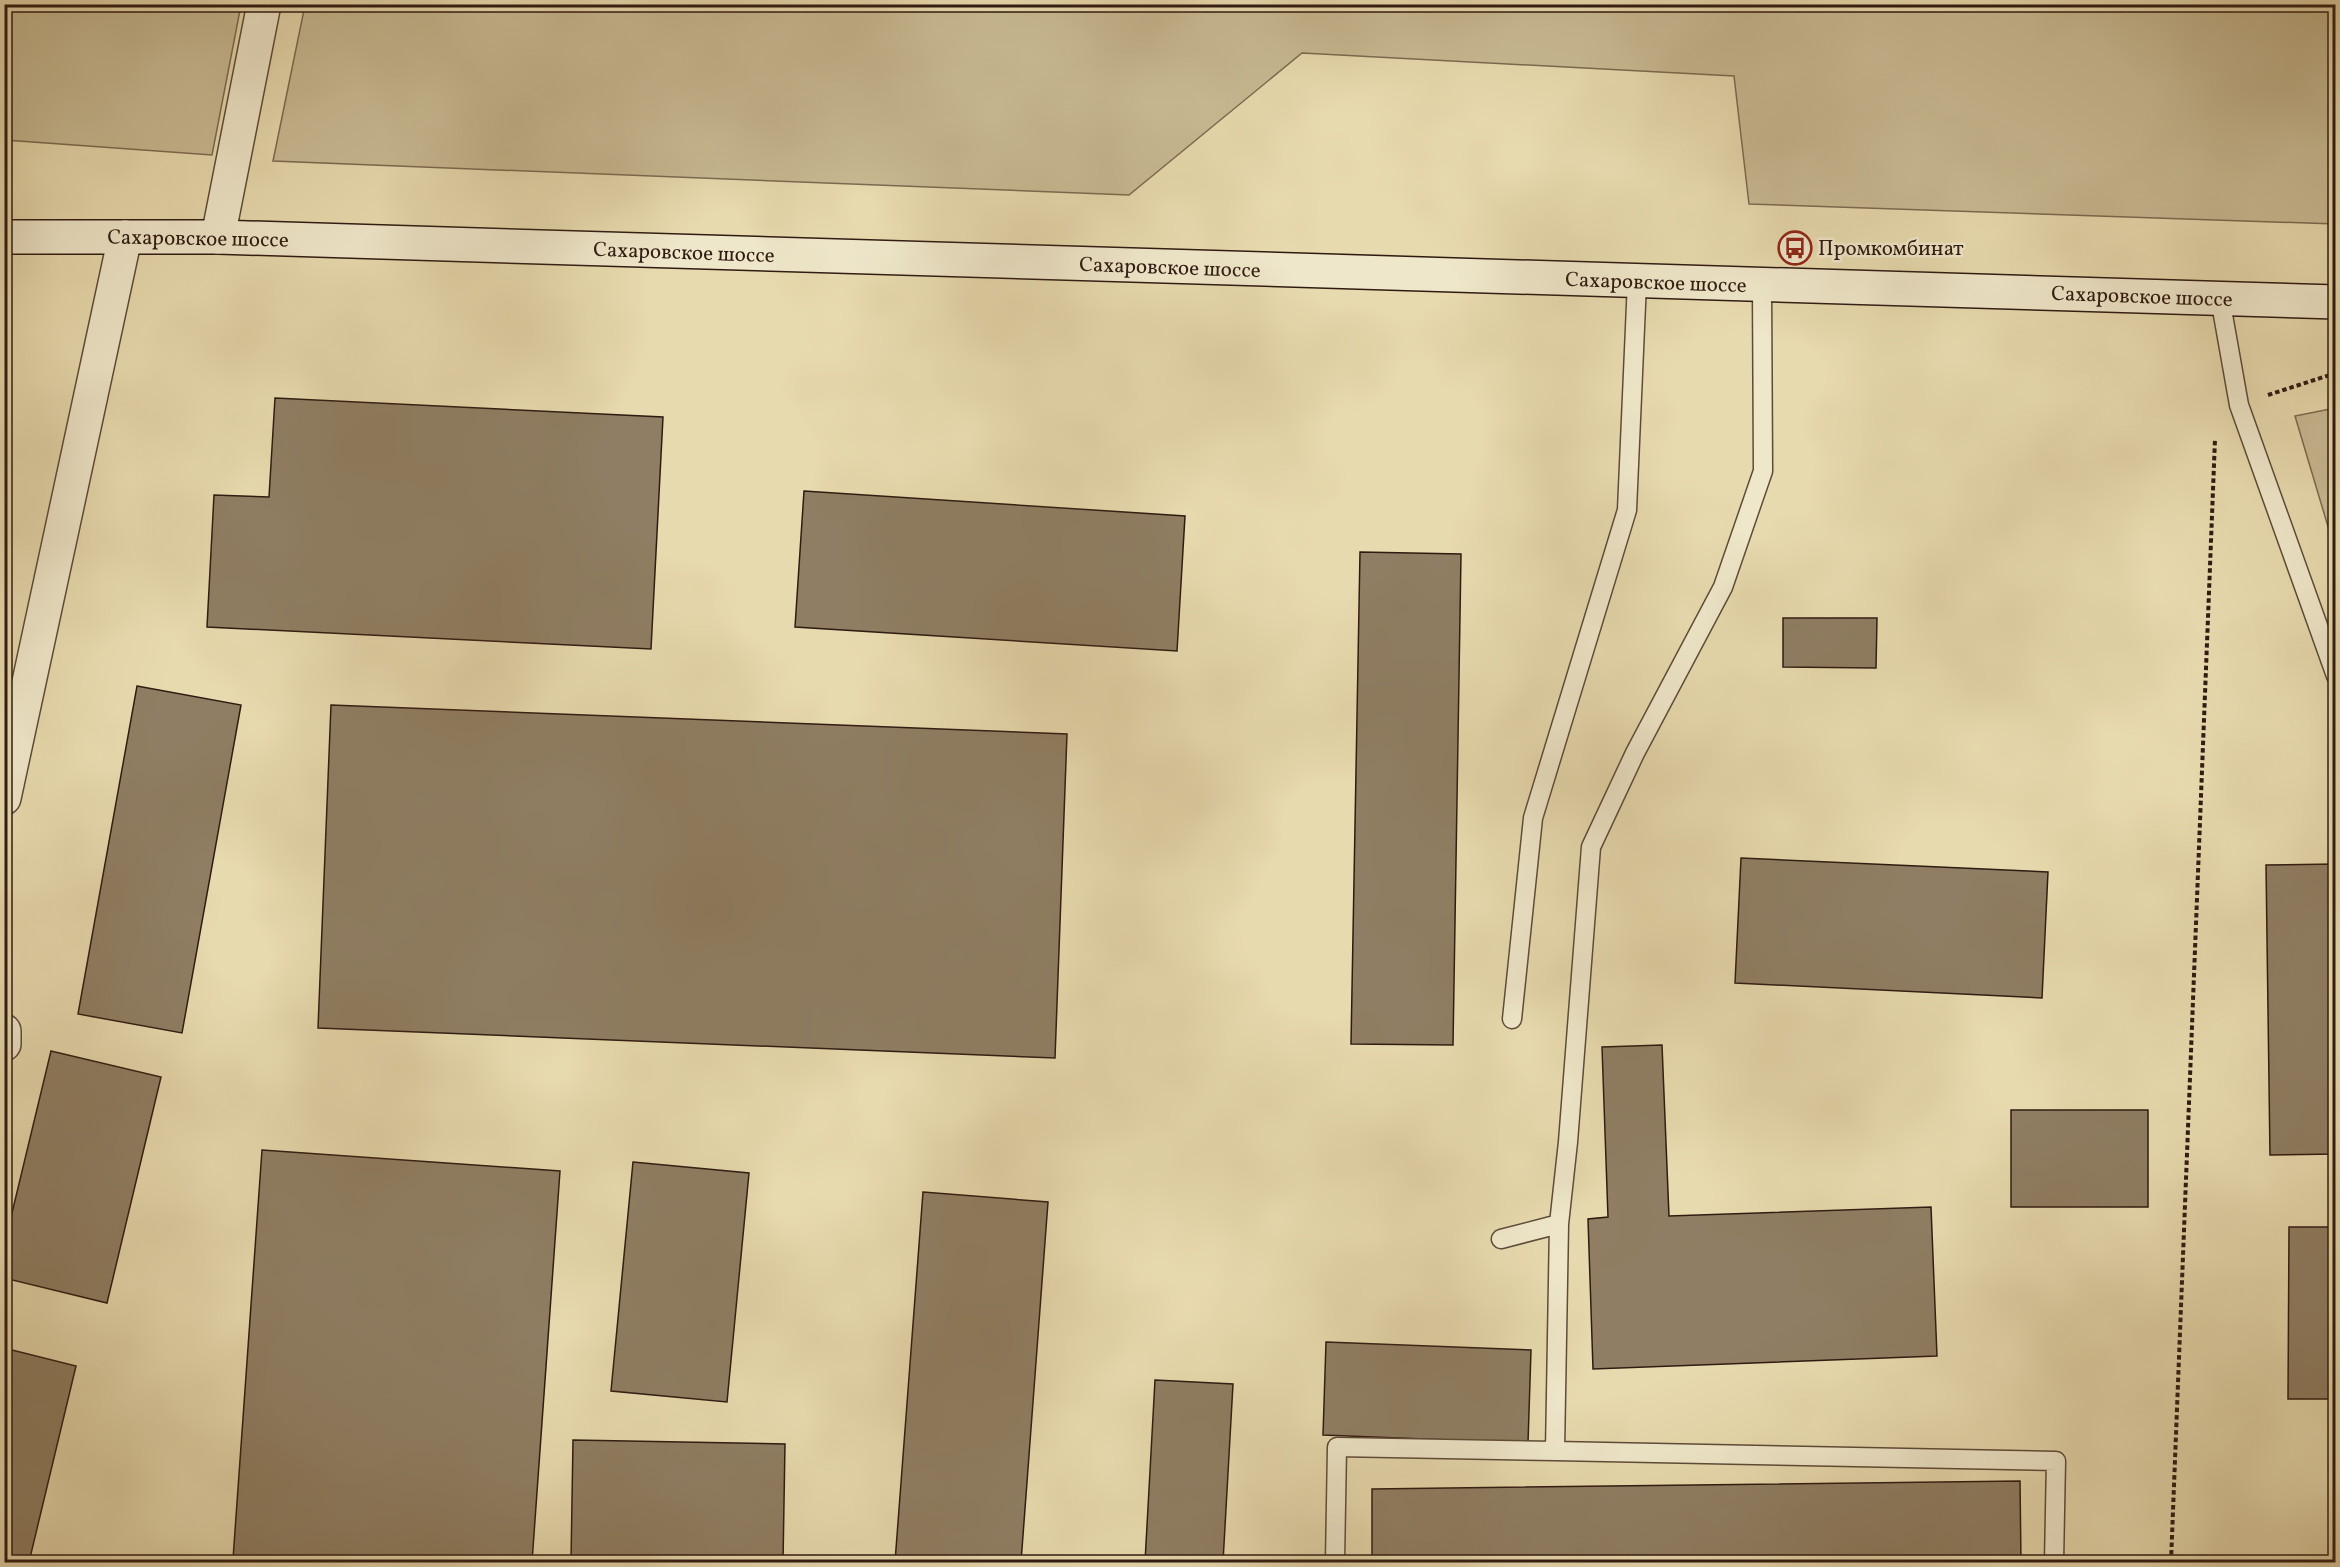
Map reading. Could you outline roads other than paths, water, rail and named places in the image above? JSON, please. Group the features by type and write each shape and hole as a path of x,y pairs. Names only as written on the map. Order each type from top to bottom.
{"main road":[{"path":"218,237 264,4"},
{"name":"Сахаровское шоссе","path":"4,237 218,237 2336,302"},
{"path":"4,798 125,237"},
{"path":"4,1031 4,1044"}],"lane":[{"path":"1512,1019 1533,818 1628,510 1637,282"},
{"path":"1554,1451 1558,1224 1568,1142 1591,846 1635,753 1723,587 1763,471 1762,286"},
{"path":"2220,298 2239,405 2336,676"},
{"path":"1501,1239 1558,1224"},
{"path":"1335,1563 1337,1448 2056,1461 2054,1563"}],"place":[{"name":"Промкомбинат","path":"1795,248"}]}
